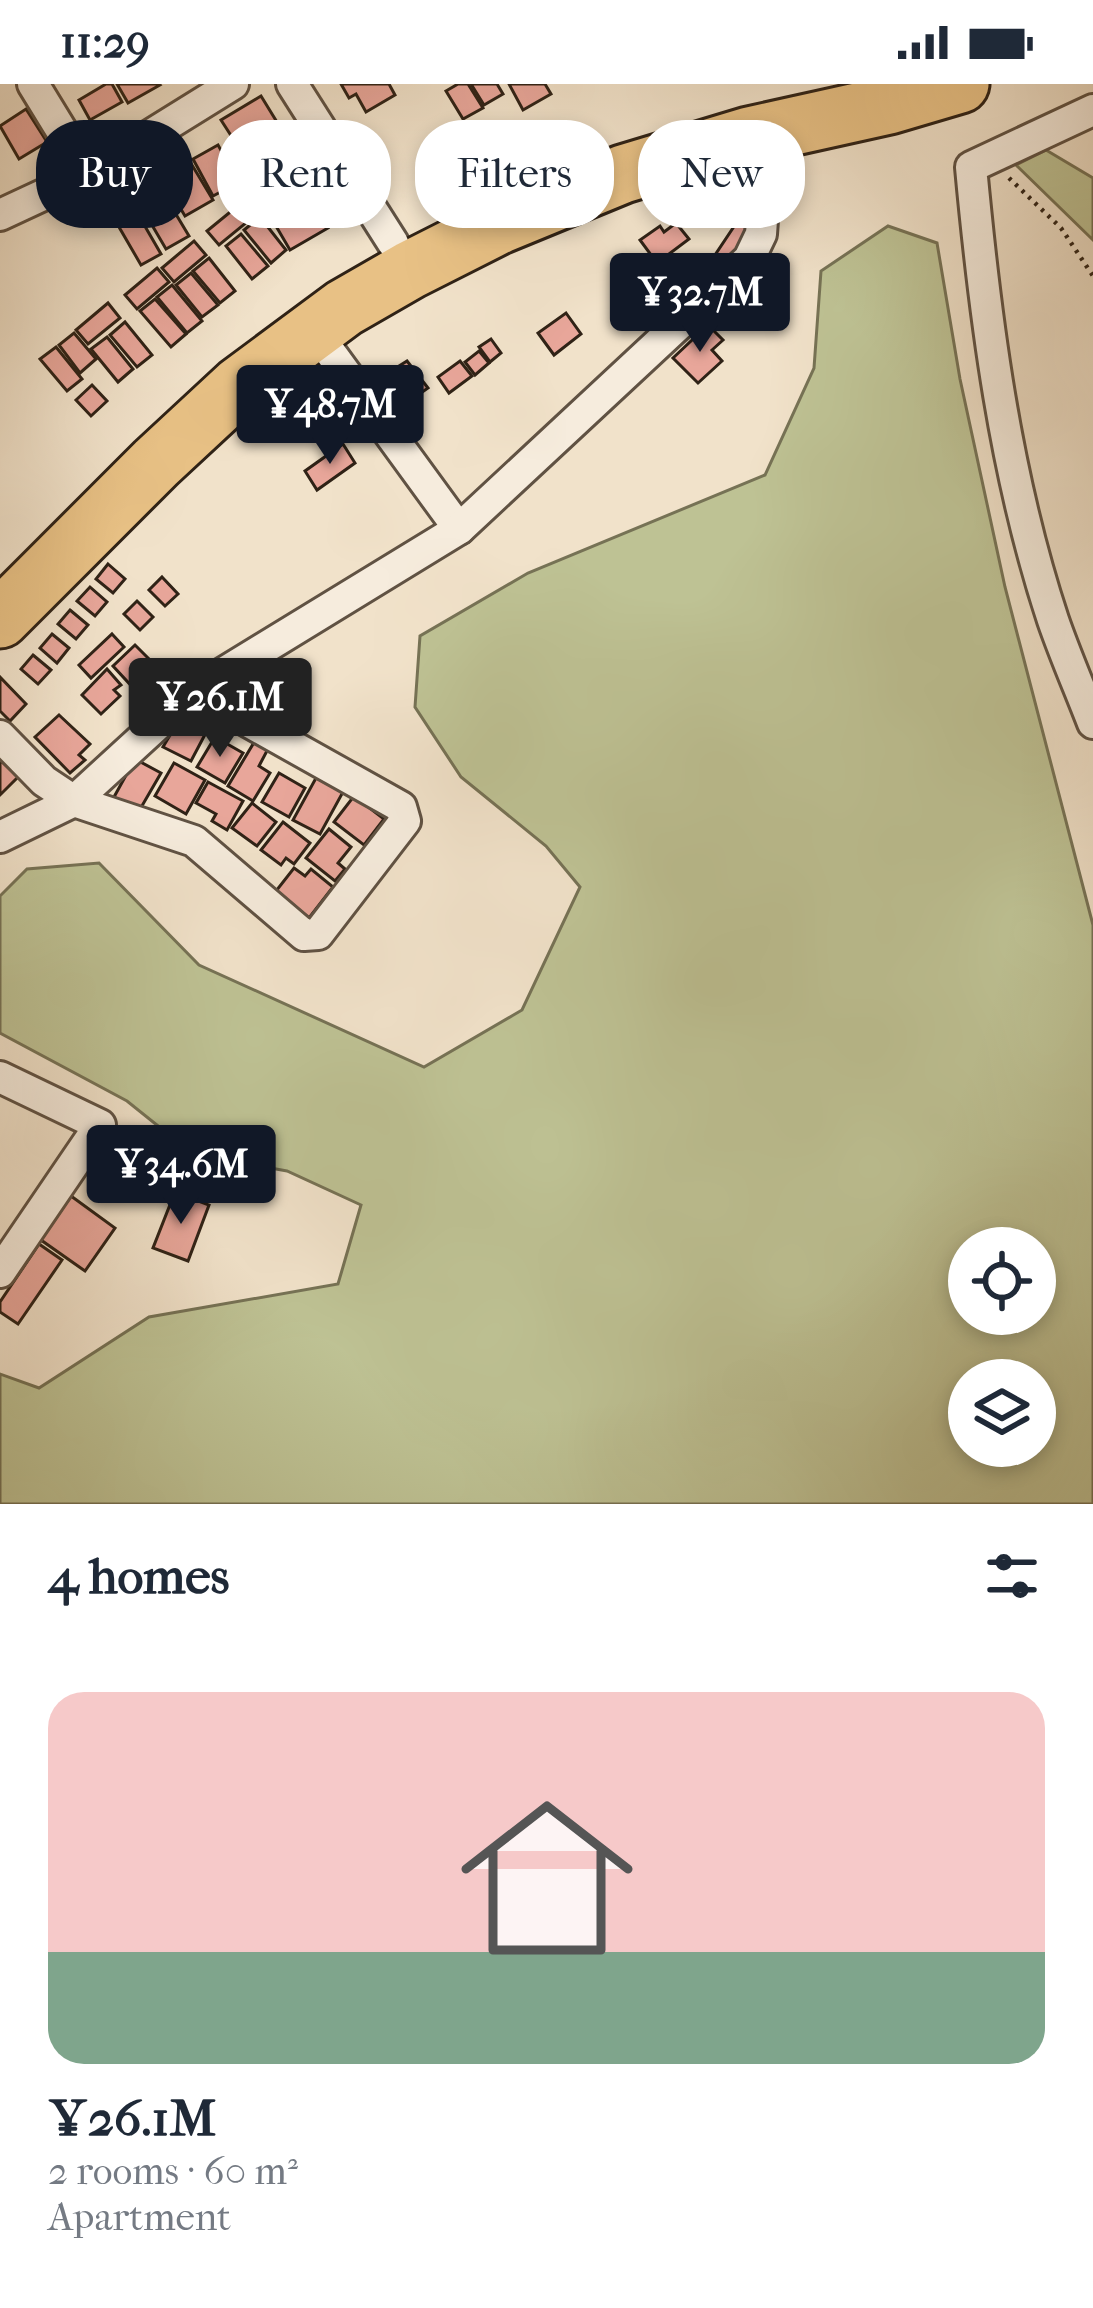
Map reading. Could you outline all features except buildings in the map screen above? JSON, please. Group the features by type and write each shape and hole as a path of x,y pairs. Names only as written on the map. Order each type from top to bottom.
{"highway":[{"path":"0,572 215,367 320,288 393,243 534,175 615,143 829,84"},
{"path":"805,124 960,84"},
{"path":"0,619 239,386 344,308 499,225 638,169"}],"street":[{"path":"33,84 55,120"},
{"path":"175,120 233,84"},
{"path":"292,84 393,243"},
{"path":"1093,110 970,166 986,306 1013,469 1053,619 1093,723"},
{"path":"0,214 36,198"},
{"path":"0,837 74,801 194,691 460,529 749,259 761,228"},
{"path":"314,331 460,529"},
{"path":"0,736 44,782 74,801 194,842 304,935 318,934 405,821 400,807 194,691"},
{"path":"0,1077 100,1126 0,1272"}],"path":[{"path":"988,157 1061,228 1093,276"}],"green space":[{"path":"1046,150 1093,178 1093,240 1016,165"},
{"path":"888,226 937,243 960,379 1005,587 1093,925 1093,1504 0,1504 0,1374 39,1388 149,1317 338,1284 361,1205 287,1171 193,1154 127,1101 0,1033 0,896 27,869 99,863 199,965 424,1067 522,1010 580,887 546,846 461,777 415,707 420,636 528,573 765,475 814,368 821,271"}]}
